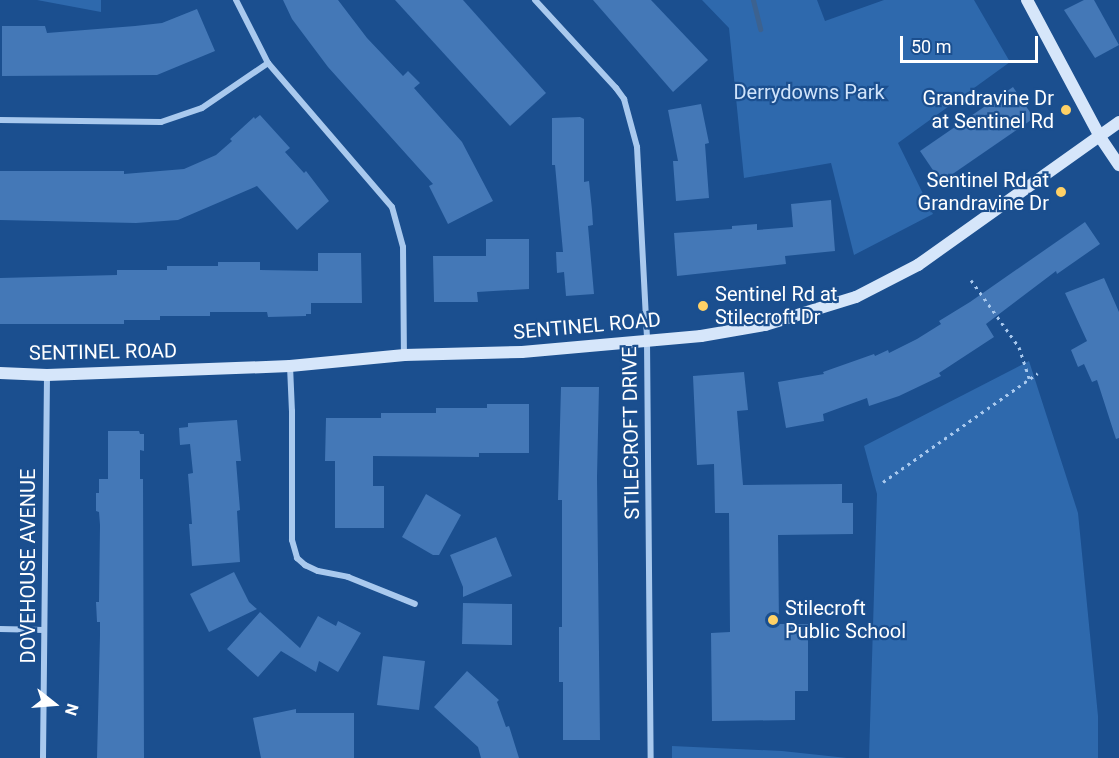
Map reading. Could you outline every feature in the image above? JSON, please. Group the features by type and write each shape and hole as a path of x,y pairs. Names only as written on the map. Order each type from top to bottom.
{"street":[{"path":"236,0 268,63 392,207 403,247 404,355"},
{"name":"STILECROFT DRIVE","path":"535,0 624,99 637,147 647,341 651,758"},
{"path":"1026,0 1100,136 1119,165"},
{"path":"0,120 161,122 202,108 268,63"},
{"name":"SENTINEL ROAD","path":"0,373 47,375 290,366 404,355 522,352 701,336 765,325 856,297 937,253 1119,122"},
{"path":"290,366 292,540 297,558 305,566 348,577 415,604"},
{"name":"DOVEHOUSE AVENUE","path":"43,758 47,375"},
{"path":"0,629 44,630"}],"path":[{"path":"971,280 1019,347 1029,378"},
{"path":"883,482 1038,373"}],"green space":[{"path":"37,0 101,0 101,12"},
{"name":"Derrydowns Park","path":"702,0 817,0 825,21 884,0 974,0 1010,62 898,143 933,214 854,255 831,163 744,178 729,28"},
{"path":"1029,361 1078,513 1098,716 1098,758 869,758 877,494 864,446"},
{"path":"672,746 782,751 847,758 672,758"}],"building":[{"path":"283,0 338,0 367,38 403,76 408,71 420,83 414,88 462,142 493,201 448,224 429,186 433,184 328,67 292,19"},
{"path":"395,0 463,0 546,93 510,126"},
{"path":"593,0 651,0 708,60 673,92"},
{"path":"1084,0 1094,0 1119,45 1095,58 1064,10"},
{"path":"197,9 215,51 157,75 2,76 2,26 45,26 47,33 135,26 162,23"},
{"path":"1013,87 1034,118 941,182 920,151"},
{"path":"701,104 709,143 705,144 709,198 676,201 673,161 678,161 668,110"},
{"path":"260,115 290,148 285,152 304,173 306,171 329,201 297,230 257,186 178,220 136,223 0,220 0,171 124,171 124,174 184,169 216,155 254,117 255,119"},
{"path":"580,117 584,119 584,182 589,181 592,210 593,225 588,226 594,294 566,296 564,272 557,273 556,252 563,252 555,165 552,165 552,118"},
{"path":"831,200 835,251 785,256 786,264 677,276 674,233 732,229 732,226 757,224 757,230 793,227 791,204"},
{"path":"1085,222 1100,244 1057,274 1056,271 986,324 994,337 939,373 941,376 899,396 869,406 867,398 823,414 824,421 786,428 778,382 824,374 823,372 874,354 875,356 888,350 889,353 917,339 941,324 939,321"},
{"path":"486,239 529,239 529,289 477,292 478,302 434,302 433,256 486,256"},
{"path":"318,253 361,253 362,303 311,303 311,314 306,314 306,316 268,317 267,312 210,312 210,316 160,316 160,320 124,320 124,324 0,324 0,278 117,275 117,270 167,270 167,266 218,266 218,262 260,262 260,270 318,271"},
{"path":"1104,278 1119,312 1119,438 1116,439 1097,380 1092,382 1084,364 1078,367 1071,350 1087,341 1065,293"},
{"path":"744,372 748,410 737,411 743,485 842,484 842,503 853,503 853,534 778,535 779,624 808,624 808,691 795,691 795,720 712,721 711,633 730,632 729,513 715,513 714,464 697,465 693,376"},
{"path":"561,387 599,387 597,477 600,740 563,740 563,682 559,682 559,627 562,627 562,500 558,500"},
{"path":"487,404 529,404 529,453 479,453 479,457 373,456 373,486 384,486 384,528 335,528 335,461 325,461 326,418 381,418 381,413 436,413 436,408 487,408"},
{"path":"237,420 241,461 236,461 240,510 237,511 240,562 192,566 189,524 192,524 188,474 193,473 190,444 180,445 179,428 188,427 188,423"},
{"path":"108,431 139,431 140,434 144,434 144,451 140,450 140,479 143,479 144,758 97,758 100,622 97,622 96,602 99,602 100,525 99,512 96,511 96,493 99,493 99,479 108,479"},
{"path":"426,494 461,515 439,555 433,555 402,537"},
{"path":"496,537 512,576 463,597 463,587 450,555"},
{"path":"234,572 249,602 257,609 209,632 190,594"},
{"path":"463,603 512,604 512,645 462,644"},
{"path":"260,612 300,648 318,616 336,626 338,621 361,633 338,672 319,661 316,672 281,651 258,677 227,649"},
{"path":"383,656 425,661 419,710 377,705"},
{"path":"467,671 499,700 497,702 506,727 509,726 519,758 481,758 478,747 434,707"},
{"path":"296,709 296,713 354,713 354,758 261,758 253,718"}],"waterway":[{"path":"753,0 760,29"}],"place":[{"name":"Grandravine Dr at Sentinel Rd","path":"1066,110"},
{"name":"Sentinel Rd at Grandravine Dr","path":"1061,192"},
{"name":"Sentinel Rd at Stilecroft Dr","path":"703,306"},
{"name":"Stilecroft Public School","path":"773,620"}]}
